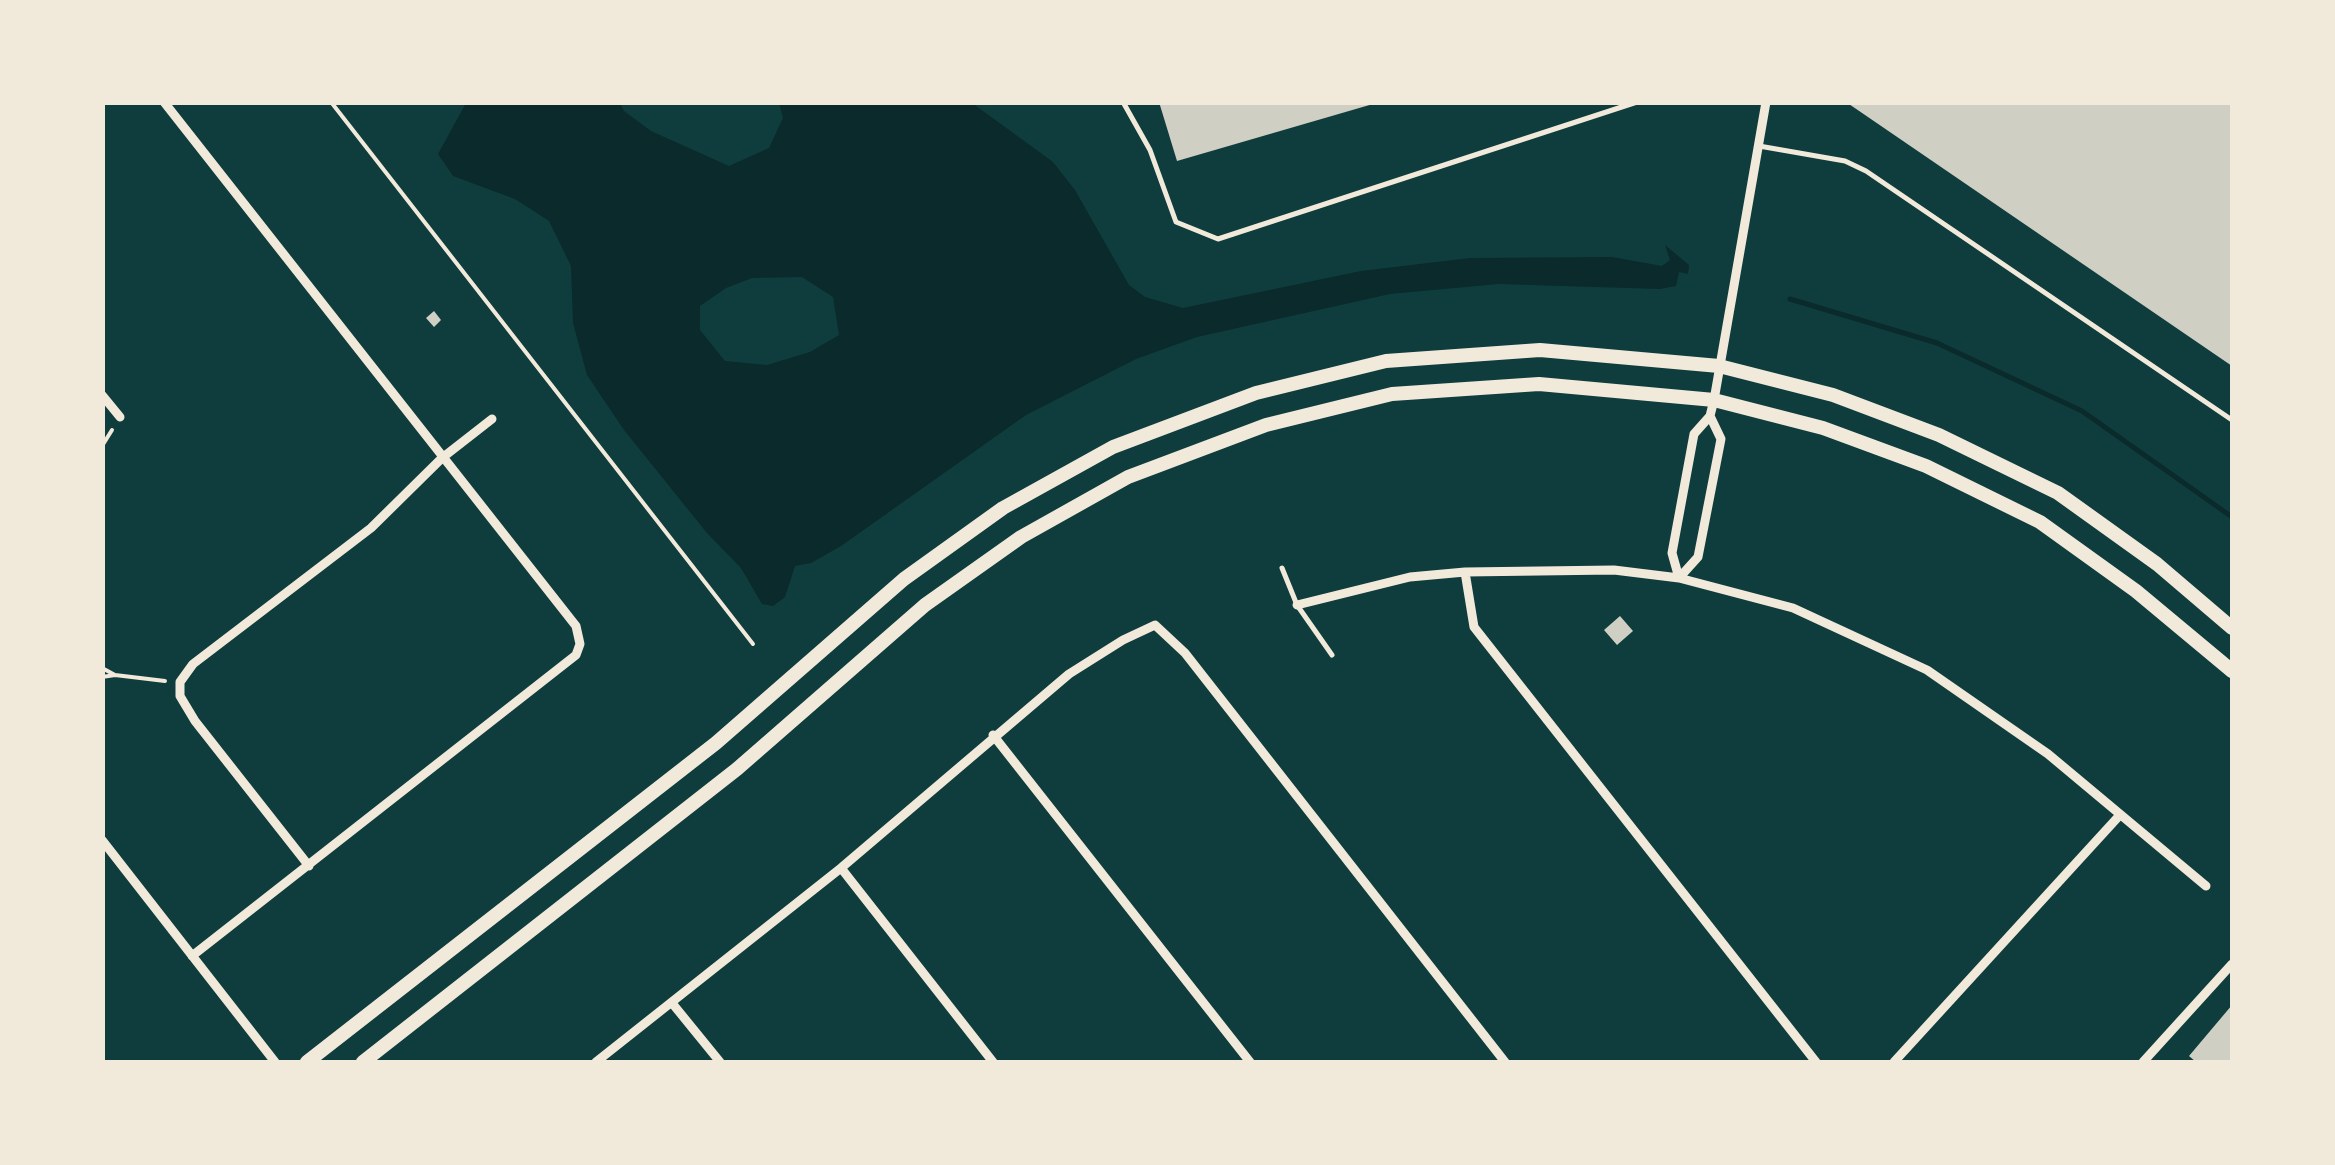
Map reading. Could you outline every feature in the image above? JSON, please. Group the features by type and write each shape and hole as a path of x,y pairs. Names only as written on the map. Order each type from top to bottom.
{"main road":[{"path":"308,1062 716,742 904,579 1003,508 1113,446 1256,393 1386,361 1540,350 1719,366 1833,396 1938,435 2058,493 2157,564 2232,628"},
{"path":"363,1062 737,768 925,606 1021,537 1128,477 1266,425 1392,394 1539,384 1714,400 1823,428 1926,466 2040,522 2136,591 2232,671"}],"street":[{"path":"164,102 576,626 580,644 576,656 192,956"},
{"path":"1679,578 1672,553 1694,434 1710,416 1714,400 1766,102"},
{"path":"102,394 120,418"},
{"path":"1679,578 1698,557 1721,439 1710,416"},
{"path":"308,866 195,721 180,696 180,682 193,664 370,528 442,458 492,419"},
{"path":"1298,605 1410,577 1551,568 1679,578 1793,608 1928,670 2048,754 2206,886"},
{"path":"1464,572 1474,627 1816,1062"},
{"path":"596,1062 842,868 993,735 1069,674 1122,640 1155,626 1185,652 1506,1062"},
{"path":"993,735 1250,1062"},
{"path":"1894,1062 2118,816"},
{"path":"102,840 275,1062"},
{"path":"842,868 993,1062"},
{"path":"2143,1062 2232,964"},
{"path":"672,1003 720,1062"}],"lane":[{"path":"1123,102 1150,150 1176,222 1218,239 1636,102"},
{"path":"1758,146 1844,161 1866,171 2232,420"},
{"path":"1282,568 1298,605 1332,655"}],"path":[{"path":"330,102 754,644"},
{"path":"102,446 120,418"},
{"path":"102,668 116,676"},
{"path":"102,678 180,682"}],"water":[{"path":"466,103 620,103 624,111 651,131 729,166 769,148 783,118 779,103 972,103 1053,162 1075,190 1129,285 1145,297 1183,308 1361,271 1470,258 1612,257 1662,266 1670,260 1665,245 1689,265 1688,274 1679,272 1676,286 1660,289 1498,284 1390,294 1197,337 1136,359 1026,415 841,546 811,563 795,566 785,597 773,606 762,604 741,568 707,533 624,430 587,375 573,323 571,266 549,221 515,199 453,176 438,154","holes":["802,277 833,297 839,335 810,352 767,365 725,361 700,330 700,306 726,288 752,278"]}],"building":[{"path":"1159,102 1373,102 1373,104 1177,161"},
{"path":"1846,102 2232,102 2232,366"},
{"path":"434,311 441,320 434,327 426,318"},
{"path":"1620,616 1633,631 1617,645 1604,630"},
{"path":"2232,1005 2232,1062 2196,1062 2189,1056"}],"waterway":[{"path":"1790,299 1937,343 2082,411 2232,517"}]}
